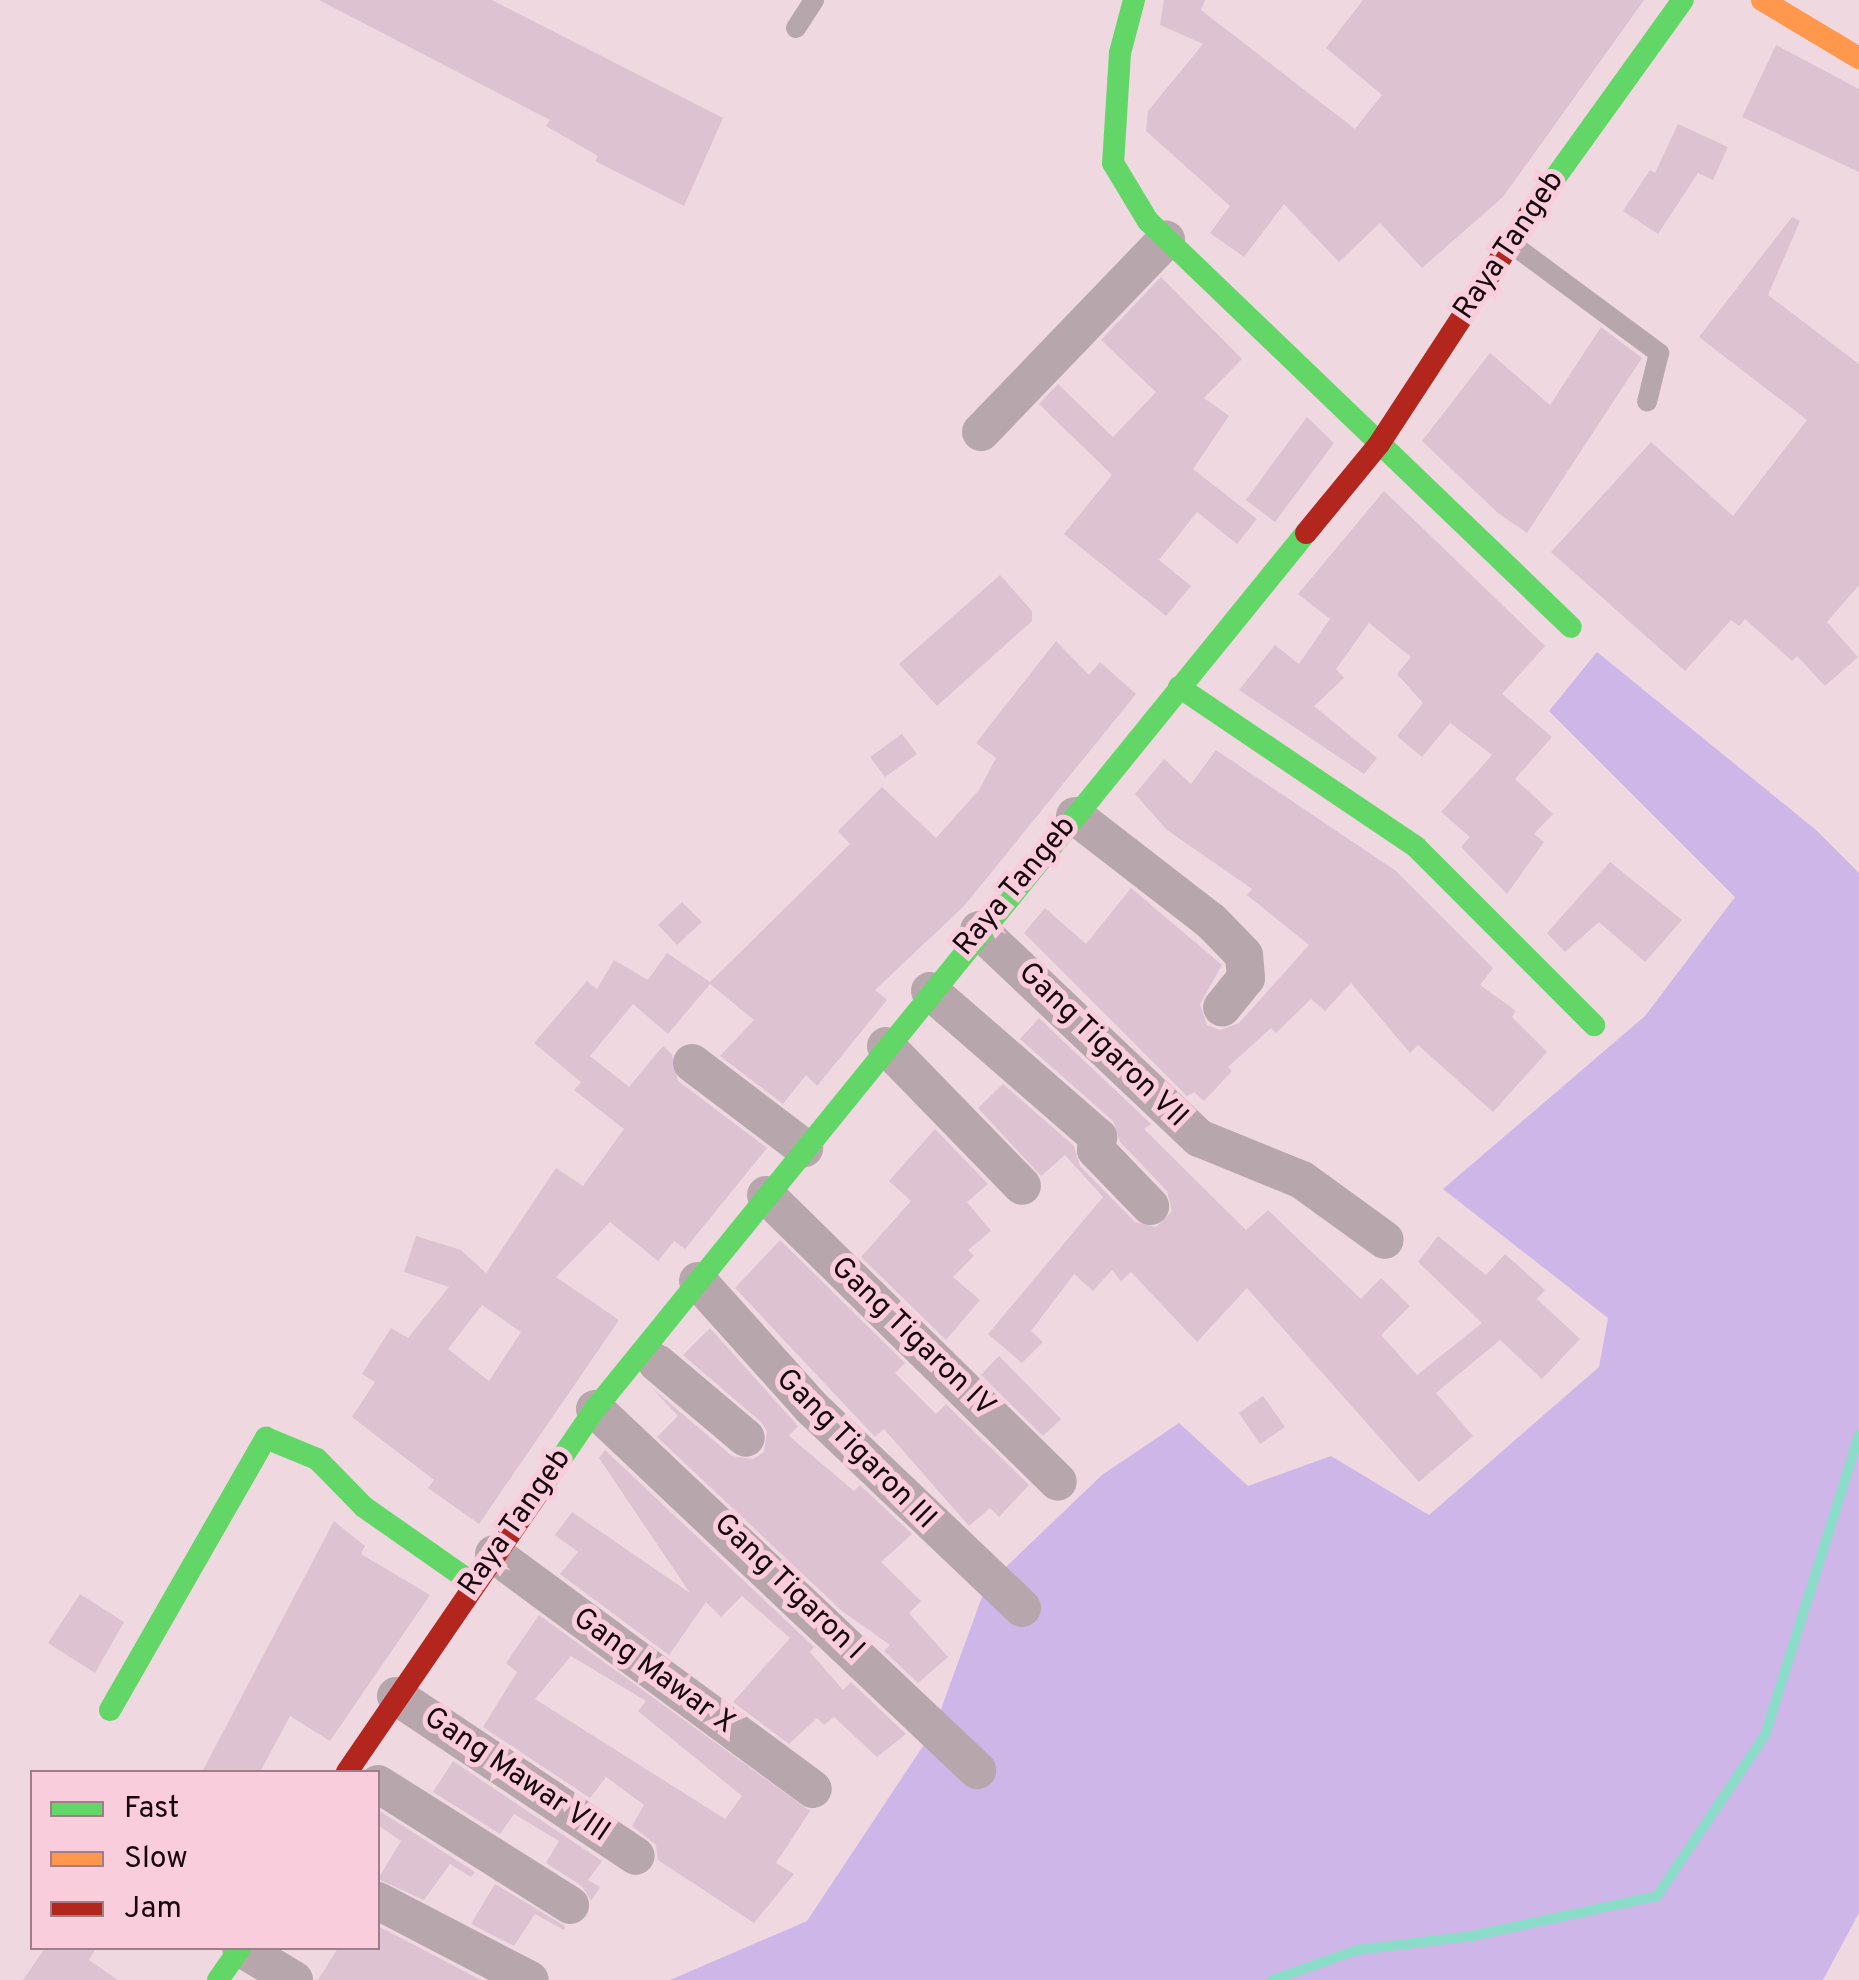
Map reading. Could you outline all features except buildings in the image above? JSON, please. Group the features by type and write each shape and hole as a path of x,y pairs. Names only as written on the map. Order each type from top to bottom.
{"street":[{"path":"1134,0 1120,53 1113,163 1166,240 1571,627"},
{"name":"Raya Tangeb","path":"361,1770 396,1696 595,1409 930,990 1379,444 1509,242 1683,0"},
{"path":"1762,0 1859,58"},
{"path":"981,432 1166,240"},
{"path":"1180,686 1416,847 1594,1025"},
{"path":"1075,816 1211,921 1244,955 1246,978 1222,1008"},
{"name":"Gang Tigaron VII","path":"980,930 1199,1138 1302,1180 1385,1240"},
{"path":"930,990 1098,1137 1096,1150 1150,1206"},
{"path":"886,1046 1022,1186"},
{"path":"692,1063 804,1148"},
{"name":"Gang Tigaron IV","path":"766,1195 1058,1482"},
{"name":"Gang Tigaron III","path":"698,1281 826,1422 1022,1608"},
{"path":"656,1363 746,1438"},
{"name":"Gang Tigaron I","path":"595,1409 977,1770"},
{"path":"110,1710 266,1438 318,1458 364,1507 484,1569"},
{"name":"Gang Mawar X","path":"484,1569 812,1789"},
{"name":"Gang Mawar VIII","path":"396,1696 636,1856"},
{"path":"380,1787 570,1905"},
{"path":"380,1902 530,1980"},
{"path":"218,1980 239,1950"},
{"path":"243,1950 294,1980"}],"lane":[{"path":"796,28 814,0"},
{"path":"1509,242 1646,339 1659,353 1647,402"}],"shaded area":[{"path":"1597,652 1816,830 1859,873 1859,1913 1823,1980 670,1980 807,1921 933,1731 986,1586 1102,1475 1179,1423 1248,1486 1331,1456 1429,1515 1599,1367 1608,1318 1443,1189 1645,1016 1735,897 1549,711"}],"waterway":[{"path":"1272,1980 1357,1950 1472,1936 1657,1896 1765,1735 1859,1435"}],"traffic: fast":[{"path":"1134,0 1120,53 1113,163 1148,221 1571,627"},
{"path":"1537,203 1683,0"},
{"path":"537,1494 595,1409 1306,533"},
{"path":"1179,687 1416,847 1594,1025"},
{"path":"110,1710 266,1438 317,1459 364,1507 474,1584"},
{"path":"218,1980 239,1950"}],"traffic: slow":[{"path":"1762,0 1859,58"}],"traffic: jam":[{"path":"1306,533 1379,444 1537,203"},
{"path":"348,1770 537,1494"}]}
